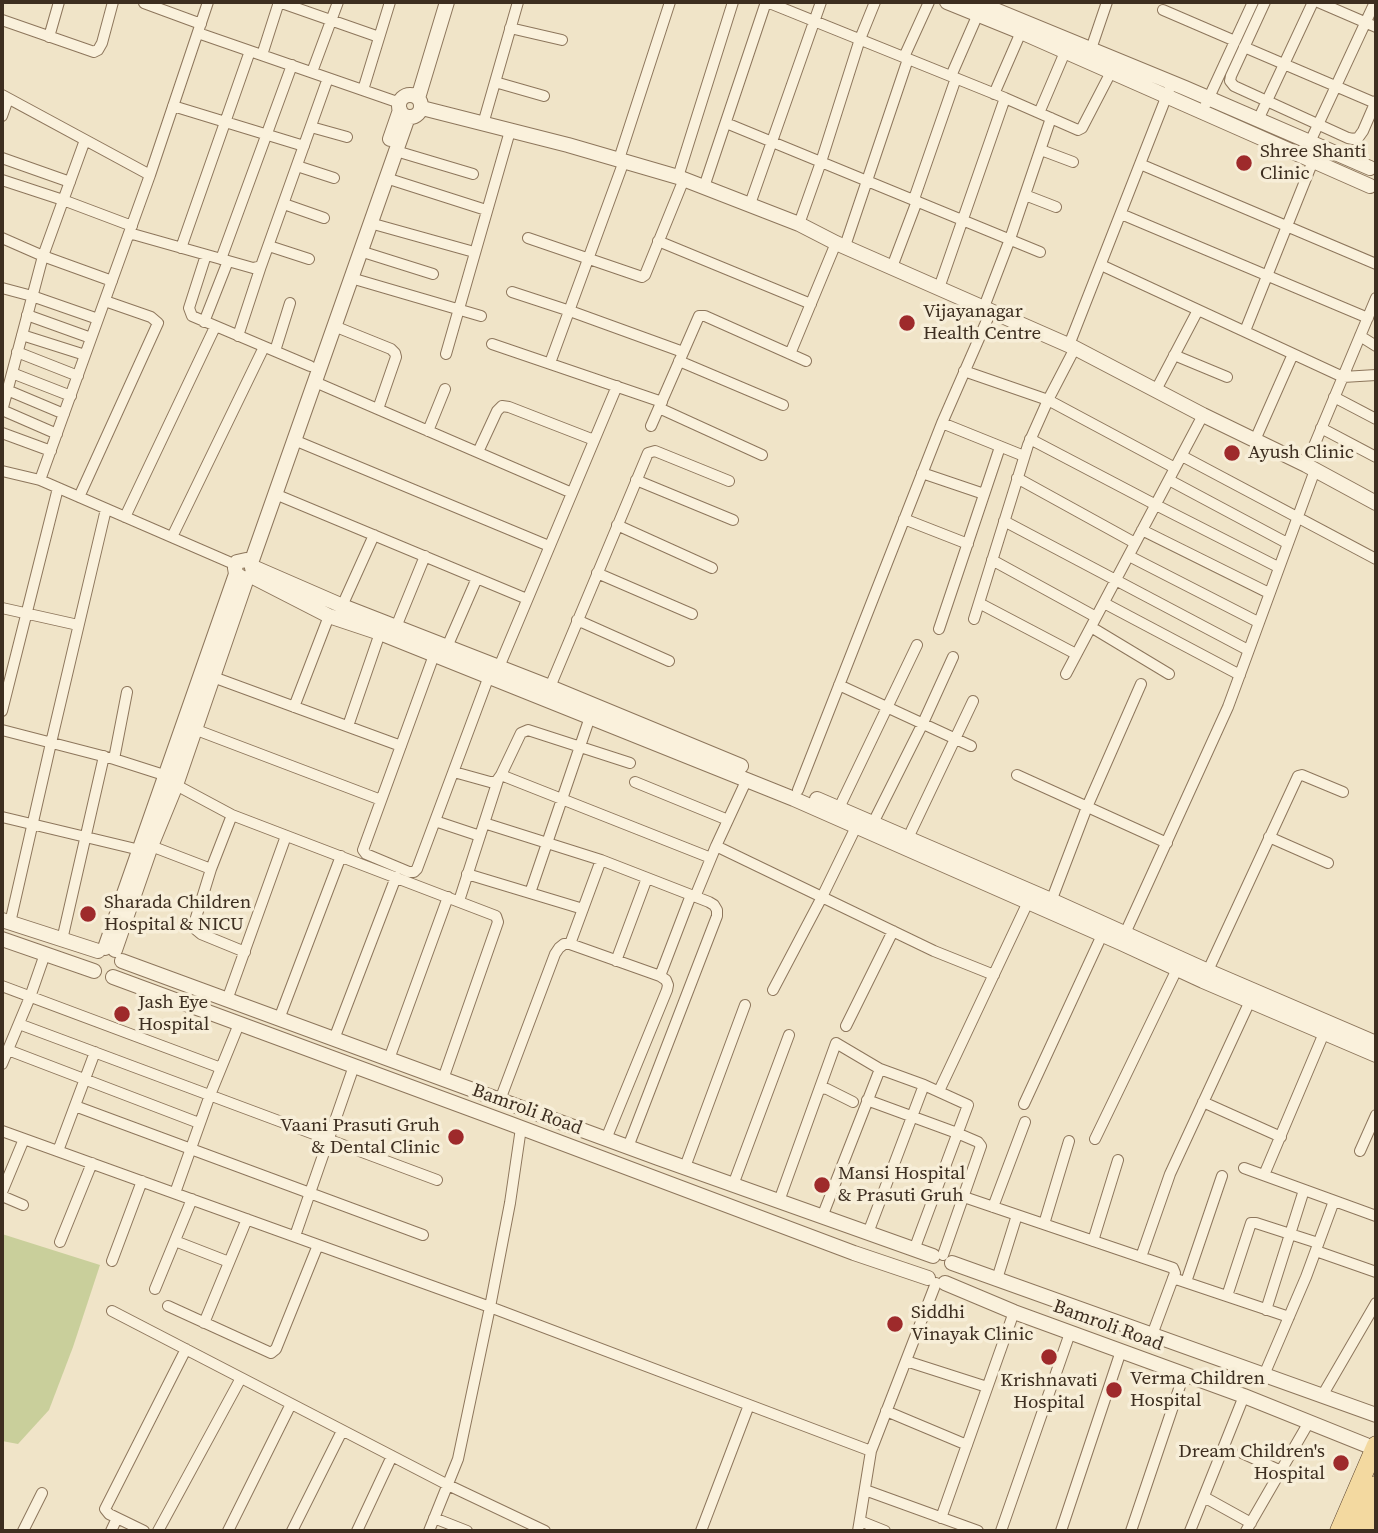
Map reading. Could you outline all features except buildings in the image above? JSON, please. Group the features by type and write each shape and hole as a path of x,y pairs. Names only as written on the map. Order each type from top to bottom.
{"main road":[{"path":"1339,1531 1376,1448"},
{"path":"1355,1531 1376,1485"},
{"path":"1370,1531 1376,1518"}],"street":[{"path":"49,37 59,2"},
{"path":"2,20 90,51 98,50 113,2"},
{"path":"40,480 150,175 208,2"},
{"path":"262,55 279,2 379,37"},
{"path":"312,72 338,2"},
{"path":"363,90 390,2"},
{"path":"110,953 145,848 245,569 275,494 396,150 437,2"},
{"path":"170,780 194,729 213,677 310,366 447,2"},
{"path":"483,124 518,2"},
{"path":"550,363 622,160 670,2"},
{"path":"528,238 642,277 645,275 681,178 733,2"},
{"path":"704,187 767,2 994,93 1075,129 1080,129 1111,72"},
{"path":"750,204 821,2"},
{"path":"799,225 860,39 875,2"},
{"path":"790,354 868,181 906,58 929,2"},
{"path":"947,2 987,9 1091,50 1373,188"},
{"path":"1091,50 1107,2"},
{"path":"1163,10 1239,44 1284,64 1376,102 1358,138 1348,138 1234,86 1230,80 1239,44 1253,2"},
{"path":"1205,105 1265,2"},
{"path":"1258,120 1313,2"},
{"path":"1318,2 1371,24"},
{"path":"1310,142 1336,86 1371,24 1376,2"},
{"path":"144,3 250,51 363,90 409,105 622,160 681,178 750,204 1072,346 1376,503"},
{"path":"987,9 1020,32 1065,52 1111,72 1169,89"},
{"path":"892,267 953,77 987,9"},
{"path":"510,28 562,40"},
{"path":"994,93 1020,32"},
{"path":"181,248 250,51"},
{"path":"1039,113 1065,52"},
{"path":"125,517 210,324 225,260 292,65"},
{"path":"238,336 328,78"},
{"path":"495,82 544,96"},
{"path":"974,619 1030,439 1072,346 1169,89"},
{"path":"2,116 5,97 150,175"},
{"path":"939,288 1006,98"},
{"path":"1205,105 1258,120 1373,166 1367,177 1373,188"},
{"path":"173,106 304,146"},
{"path":"798,790 988,309 1051,118"},
{"path":"726,124 1040,252"},
{"path":"311,127 347,137"},
{"path":"446,354 510,131"},
{"path":"57,433 2,411 43,256 85,140"},
{"path":"396,150 472,174"},
{"path":"1041,150 1073,162"},
{"path":"2,158 70,182"},
{"path":"1245,331 1313,160"},
{"path":"1140,164 1376,264"},
{"path":"297,166 334,178"},
{"path":"386,178 486,210"},
{"path":"2,180 63,200 130,230 181,248 253,268 261,266"},
{"path":"1025,195 1056,207"},
{"path":"284,204 324,218"},
{"path":"1121,214 1367,318"},
{"path":"370,223 474,252"},
{"path":"2,238 112,281"},
{"path":"658,241 811,304"},
{"path":"269,246 309,259"},
{"path":"360,251 433,274"},
{"path":"206,255 189,309 192,316 310,366"},
{"path":"1101,265 1343,377 1374,376"},
{"path":"351,278 481,316"},
{"path":"2,291 32,296 98,319"},
{"path":"512,292 570,311 681,356 783,405"},
{"path":"79,497 158,323 151,317 105,301"},
{"path":"172,537 290,303"},
{"path":"1123,938 1228,707 1296,517 1321,428 1375,303"},
{"path":"1156,390 1198,310"},
{"path":"27,315 92,338"},
{"path":"651,426 697,317 702,315 806,361"},
{"path":"334,326 391,349 395,354 378,409"},
{"path":"22,335 85,355"},
{"path":"1360,336 1376,346"},
{"path":"492,344 617,386 762,455"},
{"path":"17,352 78,376"},
{"path":"1255,440 1293,354"},
{"path":"1174,355 1227,377"},
{"path":"964,371 1048,400 1175,468"},
{"path":"12,373 71,396"},
{"path":"315,382 572,493"},
{"path":"434,655 364,848 364,853 409,872 417,869 494,672 617,386"},
{"path":"428,431 445,388"},
{"path":"7,390 64,414"},
{"path":"1334,397 1376,419"},
{"path":"478,452 497,411 502,406 594,440"},
{"path":"1066,674 1203,415"},
{"path":"942,423 1024,456"},
{"path":"1321,428 1376,457"},
{"path":"2,433 51,451"},
{"path":"1030,439 1278,567"},
{"path":"294,440 549,546"},
{"path":"939,629 1000,447"},
{"path":"550,687 648,453 655,451 729,481"},
{"path":"1182,456 1376,559"},
{"path":"2,471 40,480 245,569 447,647 590,716 747,779 1028,902 1049,905 1102,935 1123,938 1177,969 1205,976 1250,1001 1376,1055"},
{"path":"922,473 984,494"},
{"path":"1017,478 1135,543"},
{"path":"636,480 733,520"},
{"path":"1169,480 1287,542"},
{"path":"2,711 58,488"},
{"path":"275,494 527,599"},
{"path":"2,939 94,971 103,978 113,977 120,971 110,953 6,921 32,824 106,509"},
{"path":"904,519 968,544"},
{"path":"1004,521 1248,650"},
{"path":"617,525 712,568"},
{"path":"1142,530 1269,593"},
{"path":"342,606 374,535"},
{"path":"396,627 425,556"},
{"path":"1129,556 1258,622"},
{"path":"992,560 1093,622 1169,674"},
{"path":"245,569 330,616 434,655 550,687 908,838 1205,976 1376,1043"},
{"path":"597,573 692,614"},
{"path":"447,647 477,578"},
{"path":"979,603 1076,654"},
{"path":"1104,603 1240,675"},
{"path":"2,608 78,625"},
{"path":"294,707 330,616"},
{"path":"577,620 669,661"},
{"path":"348,726 380,633"},
{"path":"839,808 917,645"},
{"path":"873,823 953,657"},
{"path":"213,677 401,746"},
{"path":"1049,905 1087,807 1141,684"},
{"path":"839,685 971,746"},
{"path":"62,940 86,837 127,692"},
{"path":"908,838 973,701"},
{"path":"530,893 590,716"},
{"path":"194,729 381,800"},
{"path":"2,730 109,757 170,780 232,815 496,916 498,922 443,1079"},
{"path":"389,1059 453,899 467,874 500,777 519,736 528,730 630,763"},
{"path":"454,772 493,783 500,777"},
{"path":"1017,775 1167,843"},
{"path":"1205,976 1298,776 1343,792"},
{"path":"500,777 711,858"},
{"path":"660,976 693,896 747,779"},
{"path":"635,782 728,820"},
{"path":"232,815 211,869 195,920 195,929 244,952"},
{"path":"2,817 145,848 211,869"},
{"path":"435,821 480,836"},
{"path":"484,822 601,860 714,905 717,910 717,916 628,1147"},
{"path":"773,990 856,827"},
{"path":"227,1000 286,836"},
{"path":"1269,837 1328,863"},
{"path":"716,846 934,951 994,975"},
{"path":"279,1018 341,856"},
{"path":"570,944 601,860"},
{"path":"467,874 583,909"},
{"path":"334,1039 396,877"},
{"path":"616,961 647,878"},
{"path":"939,1091 1028,902"},
{"path":"846,1026 893,931"},
{"path":"1024,1104 1102,935"},
{"path":"500,1100 555,954 564,944 660,976 666,980 667,990 606,1139"},
{"path":"94,971 92,960 110,953"},
{"name":"Bamroli Road","path":"110,953 227,1000 606,1139 1376,1415"},
{"path":"2,1064 46,954"},
{"path":"1096,1139 1177,969"},
{"name":"Bamroli Road","path":"113,977 936,1281 1376,1448"},
{"path":"2,986 220,1069"},
{"path":"1142,1257 1170,1174 1250,1001"},
{"path":"685,1167 745,1005"},
{"path":"19,1024 437,1180"},
{"path":"175,1193 239,1024"},
{"path":"1264,1175 1324,1033"},
{"path":"733,1185 789,1035"},
{"path":"779,1201 836,1042 880,1069 968,1105 914,1250"},
{"path":"8,1050 200,1123"},
{"path":"58,1151 95,1052"},
{"path":"295,1236 354,1066"},
{"path":"822,1216 880,1069"},
{"path":"868,1233 924,1085"},
{"path":"820,1088 853,1102"},
{"path":"867,1100 957,1133 981,1146 943,1258"},
{"path":"1203,1102 1280,1137"},
{"path":"75,1106 423,1235"},
{"path":"1360,1151 1376,1115"},
{"path":"993,1207 1025,1122"},
{"path":"429,1531 458,1459 510,1203 521,1128"},
{"path":"2,1131 490,1307 871,1451"},
{"path":"23,1205 2,1194 24,1139"},
{"path":"1044,1224 1069,1140"},
{"path":"1093,1241 1118,1160"},
{"path":"60,1242 92,1163"},
{"path":"1244,1168 1376,1216"},
{"path":"1186,1282 1222,1176"},
{"path":"112,1261 142,1181"},
{"path":"1266,1310 1304,1190"},
{"path":"964,1197 1173,1268 1173,1278 1152,1335"},
{"path":"156,1289 192,1199"},
{"path":"1264,1375 1334,1201"},
{"path":"997,1279 1017,1215"},
{"path":"204,1323 247,1219"},
{"path":"1227,1296 1251,1223 1290,1233 1376,1272"},
{"path":"175,1241 229,1262"},
{"path":"168,1306 268,1353 274,1352 318,1244"},
{"path":"943,1258 953,1272 949,1280 936,1281 925,1274 927,1261 943,1258"},
{"path":"1173,1278 1289,1317"},
{"path":"885,1531 859,1526 871,1451 936,1281"},
{"path":"1322,1396 1376,1303"},
{"path":"112,1311 448,1485 521,1526 545,1531"},
{"path":"941,1518 1014,1312"},
{"path":"1001,1531 1070,1333"},
{"path":"144,1531 106,1511 106,1506 186,1349"},
{"path":"1061,1531 1121,1351"},
{"path":"906,1362 987,1387"},
{"path":"1131,1531 1184,1374"},
{"path":"158,1531 241,1378"},
{"path":"1190,1531 1244,1396"},
{"path":"228,1531 291,1404"},
{"path":"701,1531 749,1405"},
{"path":"887,1411 967,1445"},
{"path":"1203,1497 1248,1527 1309,1422"},
{"path":"292,1531 342,1431"},
{"path":"1242,1453 1281,1471"},
{"path":"357,1531 392,1456"},
{"path":"865,1490 978,1531"},
{"path":"23,1531 42,1493"},
{"path":"111,1531 117,1518"},
{"path":"434,1518 467,1531"}],"green space":[{"path":"2,1234 100,1265 49,1410 18,1444 2,1441"}],"place":[{"name":"Shree Shanti Clinic","path":"1244,163"},
{"name":"Vijayanagar Health Centre","path":"907,323"},
{"name":"Ayush Clinic","path":"1232,453"},
{"name":"Sharada Children Hospital & NICU","path":"88,914"},
{"name":"Jash Eye Hospital","path":"122,1014"},
{"name":"Vaani Prasuti Gruh & Dental Clinic","path":"456,1137"},
{"name":"Mansi Hospital & Prasuti Gruh","path":"822,1185"},
{"name":"Siddhi Vinayak Clinic","path":"895,1324"},
{"name":"Krishnavati Hospital","path":"1049,1357"},
{"name":"Verma Children Hospital","path":"1114,1390"},
{"name":"Dream Children's Hospital","path":"1341,1463"}]}
